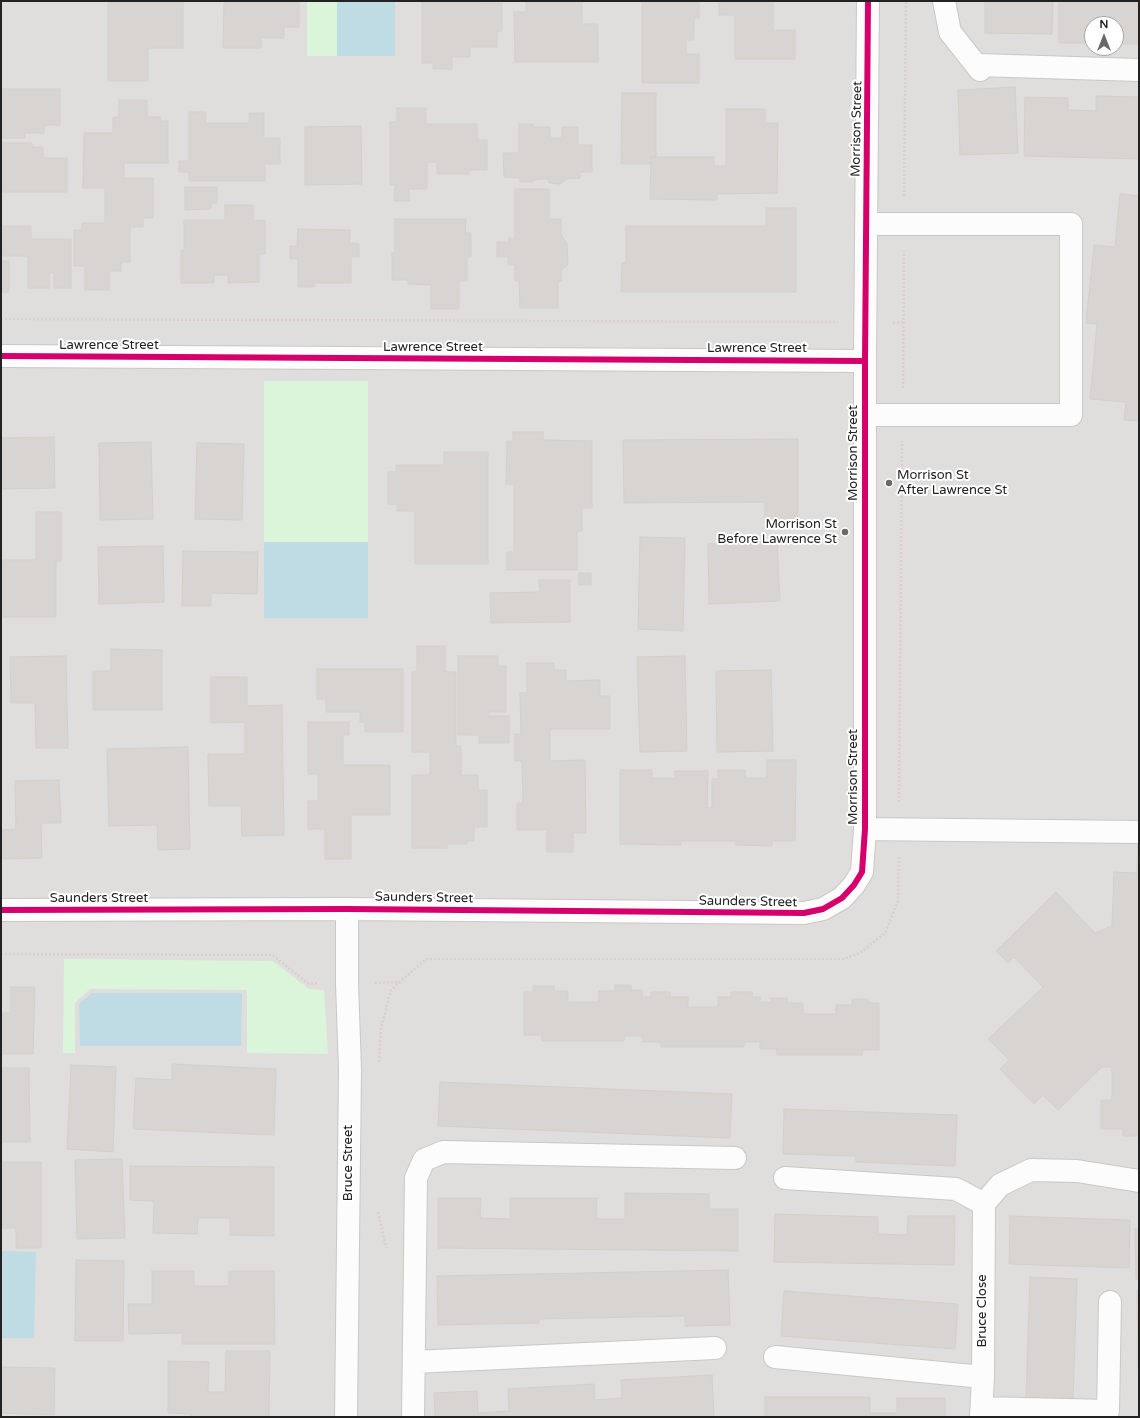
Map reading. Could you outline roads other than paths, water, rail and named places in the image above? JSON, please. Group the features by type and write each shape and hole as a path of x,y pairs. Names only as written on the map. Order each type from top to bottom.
{"street":[{"name":"Morrison Street","path":"842,898 854,885 862,872 865,829 865,361 868,1"},
{"path":"944,1 950,32 979,68 1139,70"},
{"path":"865,415 1071,415 1071,224 866,224"},
{"name":"Lawrence Street","path":"1,356 865,361"},
{"path":"865,829 1139,832"},
{"name":"Saunders Street","path":"1,910 347,909 804,913 824,909 842,898"},
{"name":"Bruce Street","path":"346,1417 350,1070 347,983 347,909"},
{"path":"413,1417 416,1178 424,1160 443,1152 735,1158"},
{"path":"786,1178 956,1189 984,1204 1000,1185 1031,1170 1078,1172 1139,1181"},
{"name":"Bruce Close","path":"982,1413 984,1204"},
{"path":"982,1413 1108,1411 1110,1302"},
{"path":"414,1362 715,1348"},
{"path":"775,1357 983,1377"}],"water":[{"path":"337,1 395,1 395,56 337,56"},
{"path":"264,542 368,542 368,618 264,618"},
{"path":"92,993 242,993 241,1046 80,1046 79,1004"},
{"path":"1,1251 36,1252 34,1338 1,1338"}],"place":[{"name":"Morrison St After Lawrence St","path":"889,483"},
{"name":"Morrison St Before Lawrence St","path":"845,532"}]}
